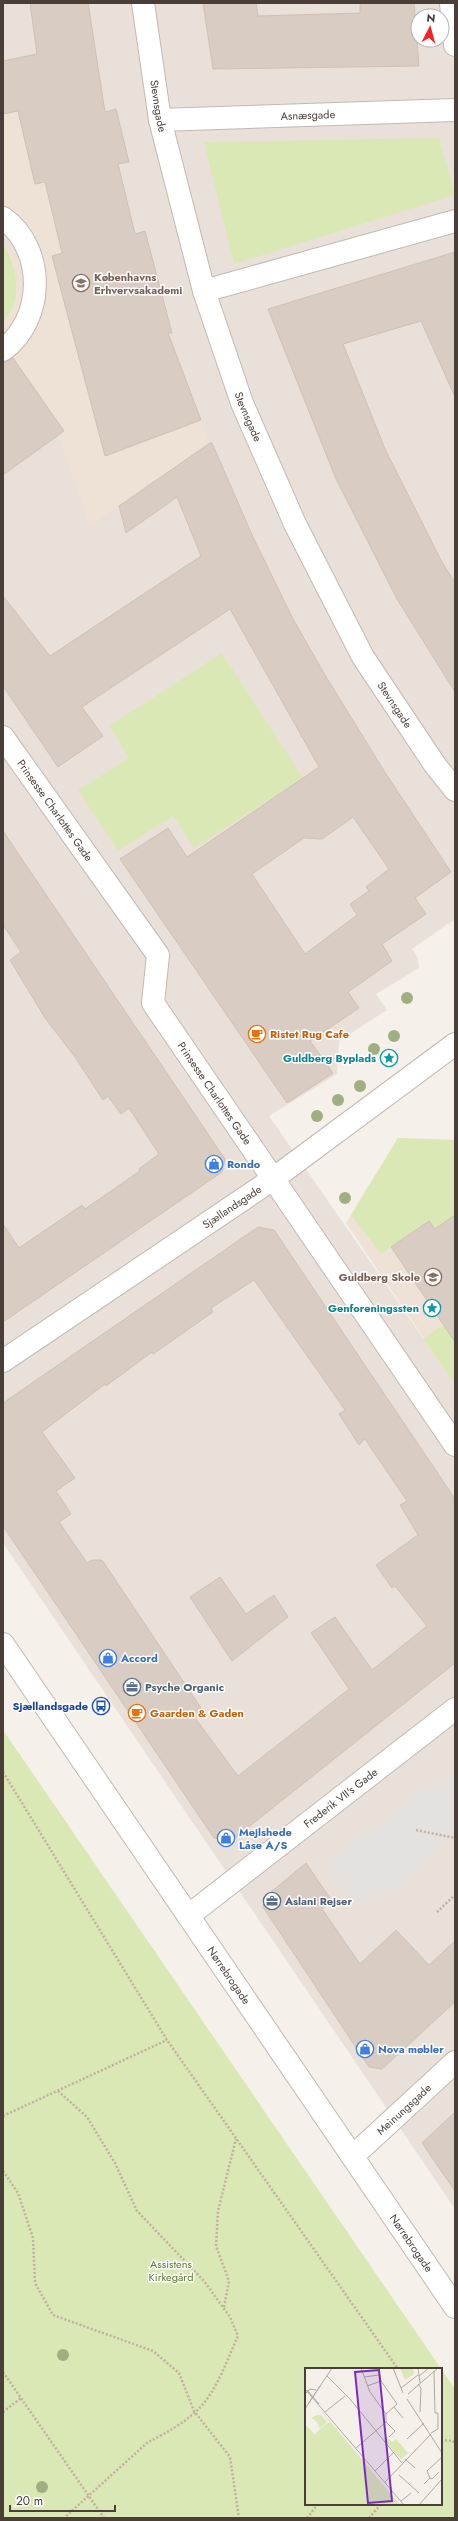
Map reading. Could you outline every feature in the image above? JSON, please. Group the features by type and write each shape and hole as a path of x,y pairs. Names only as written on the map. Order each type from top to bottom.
{"street":[{"name":"Stevnsgade","path":"143,3 160,120 204,292 242,403 295,524 363,657 435,765 455,790"},
{"path":"451,3 455,45"},
{"name":"Asnæsgade","path":"160,120 455,110"},
{"path":"3,218 11,224 27,245 35,271 35,298 26,323 10,345 3,350"},
{"path":"204,292 455,221"},
{"name":"Prinsesse Charlottes Gade","path":"3,737 158,955 153,1003 455,1444"},
{"name":"Sjællandsgade","path":"3,1361 273,1179 455,1044"},
{"name":"Nørrebrogade","path":"3,1644 455,2307"},
{"name":"Frederik VII's Gade","path":"188,1916 455,1709"},
{"name":"Meinungsgade","path":"352,2156 455,2062"}],"path":[{"path":"3,1772 167,2040 397,2368"},
{"path":"416,1830 455,1838"},
{"path":"437,1912 455,1895"},
{"path":"3,2116 167,2040"},
{"path":"58,2091 87,2117 115,2163 137,2212 204,2281 224,2308 238,2336 223,2371 204,2403 165,2434 148,2442 64,2518"},
{"path":"224,2308 228,2281 216,2246 218,2211 237,2139"},
{"path":"3,2171 18,2193 33,2238 35,2283 53,2315 153,2351 179,2373 194,2411 230,2457 239,2518"},
{"path":"3,2372 104,2518"},
{"path":"3,2412 21,2398"},
{"path":"442,2440 453,2441 455,2444"},
{"path":"307,2518 317,2505"},
{"path":"369,2518 380,2505"}],"shaded area":[{"path":"3,3 455,3 455,919 412,949 418,958 419,968 376,994 387,1010 339,1041 337,1074 269,1116 455,1384 455,2209 3,1543"},
{"name":"Københavns Erhvervsakademi","path":"30,3 88,3 105,112 116,109 129,162 118,164 135,234 145,231 172,333 168,334 210,444 90,525 54,423 3,425 3,61 37,54"},
{"path":"398,1138 455,1140 455,1384 346,1223"},
{"path":"455,1776 455,1829 398,1888 358,1905 324,1865 424,1788"}],"green space":[{"path":"439,138 455,195 234,264 204,142"},
{"path":"3,244 15,273 16,294 10,314 3,322"},
{"path":"222,653 303,778 194,848 173,816 118,851 78,790 129,758 109,726"},
{"path":"398,1138 455,1140 455,1215 435,1229 428,1221 381,1254 351,1215"},
{"path":"455,1316 455,1384 423,1339"},
{"name":"Assistens Kirkegård","path":"3,1730 441,2368 305,2368 305,2505 442,2505 442,2370 455,2389 455,2518 3,2518"}],"building":[{"name":"Københavns Erhvervsakademi","path":"30,3 88,3 105,112 116,109 129,162 118,164 135,234 145,231 172,333 168,333 201,420 105,456 52,256 62,253 45,182 35,184 18,111 3,114 3,61 37,54"},
{"path":"203,3 256,3 258,16 360,13 360,3 414,3 414,8 410,8 410,48 418,48 419,66 213,69"},
{"path":"455,252 455,397 421,321 343,344 385,449 442,562 455,583 455,692 397,599 336,479 268,309"},
{"path":"13,358 64,431 3,475 3,362"},
{"path":"212,443 253,537 293,619 325,675 386,774 451,872 415,898 426,914 382,944 392,961 348,992 359,1008 310,1041 333,1073 287,1103 120,859 168,828 187,857 319,767 230,609 82,707 103,736 58,767 3,686 3,596 50,656 201,556 177,497 126,533 119,506","holes":["353,817 389,869 366,887 369,891 350,904 357,915 305,954 252,874 304,838 322,839"]},
{"path":"3,831 225,1159 222,1172 3,1322 3,1224 19,1248 82,1205 85,1209 140,1171 139,1169 159,1154 129,1108 121,1114 108,1096 103,1100 75,1057 45,1018 10,960 21,952 3,925"},
{"name":"Guldberg Skole","path":"455,1215 455,1342 391,1247 429,1221 435,1229"},
{"path":"258,1227 274,1230 455,1499 455,1663 231,1841 214,1838 3,1526 3,1403","holes":["254,1280 345,1410 339,1414 359,1445 365,1439 407,1501 400,1505 418,1535 376,1565 392,1588 395,1586 427,1626 372,1670 335,1617 311,1633 349,1689 238,1776 195,1718 203,1711 102,1560 92,1560 87,1563 59,1522 71,1514 56,1491 75,1478 42,1432 105,1384 106,1386 152,1352 153,1354 213,1312 211,1308"]},
{"path":"220,1577 246,1614 274,1595 288,1617 232,1661 190,1597"},
{"path":"306,1863 332,1901 322,1909 360,1964 396,1930 429,1965 455,1941 455,2002 382,2069 369,2067 263,1907 265,1897"},
{"path":"455,2112 455,2191 422,2143"}],"place":[{"name":"Københavns Erhvervsakademi","path":"81,283"},
{"name":"Ristet Rug Cafe","path":"257,1034"},
{"name":"Guldberg Byplads","path":"389,1058"},
{"name":"Rondo","path":"214,1164"},
{"name":"Guldberg Skole","path":"433,1277"},
{"name":"Genforeningssten","path":"432,1308"},
{"name":"Accord","path":"108,1658"},
{"name":"Psyche Organic","path":"132,1687"},
{"name":"Sjællandsgade","path":"101,1706"},
{"name":"Gaarden & Gaden","path":"137,1713"},
{"name":"Mejlshede Låse A/S","path":"226,1838"},
{"name":"Aslani Rejser","path":"272,1901"},
{"name":"Nova møbler","path":"365,2049"}]}
